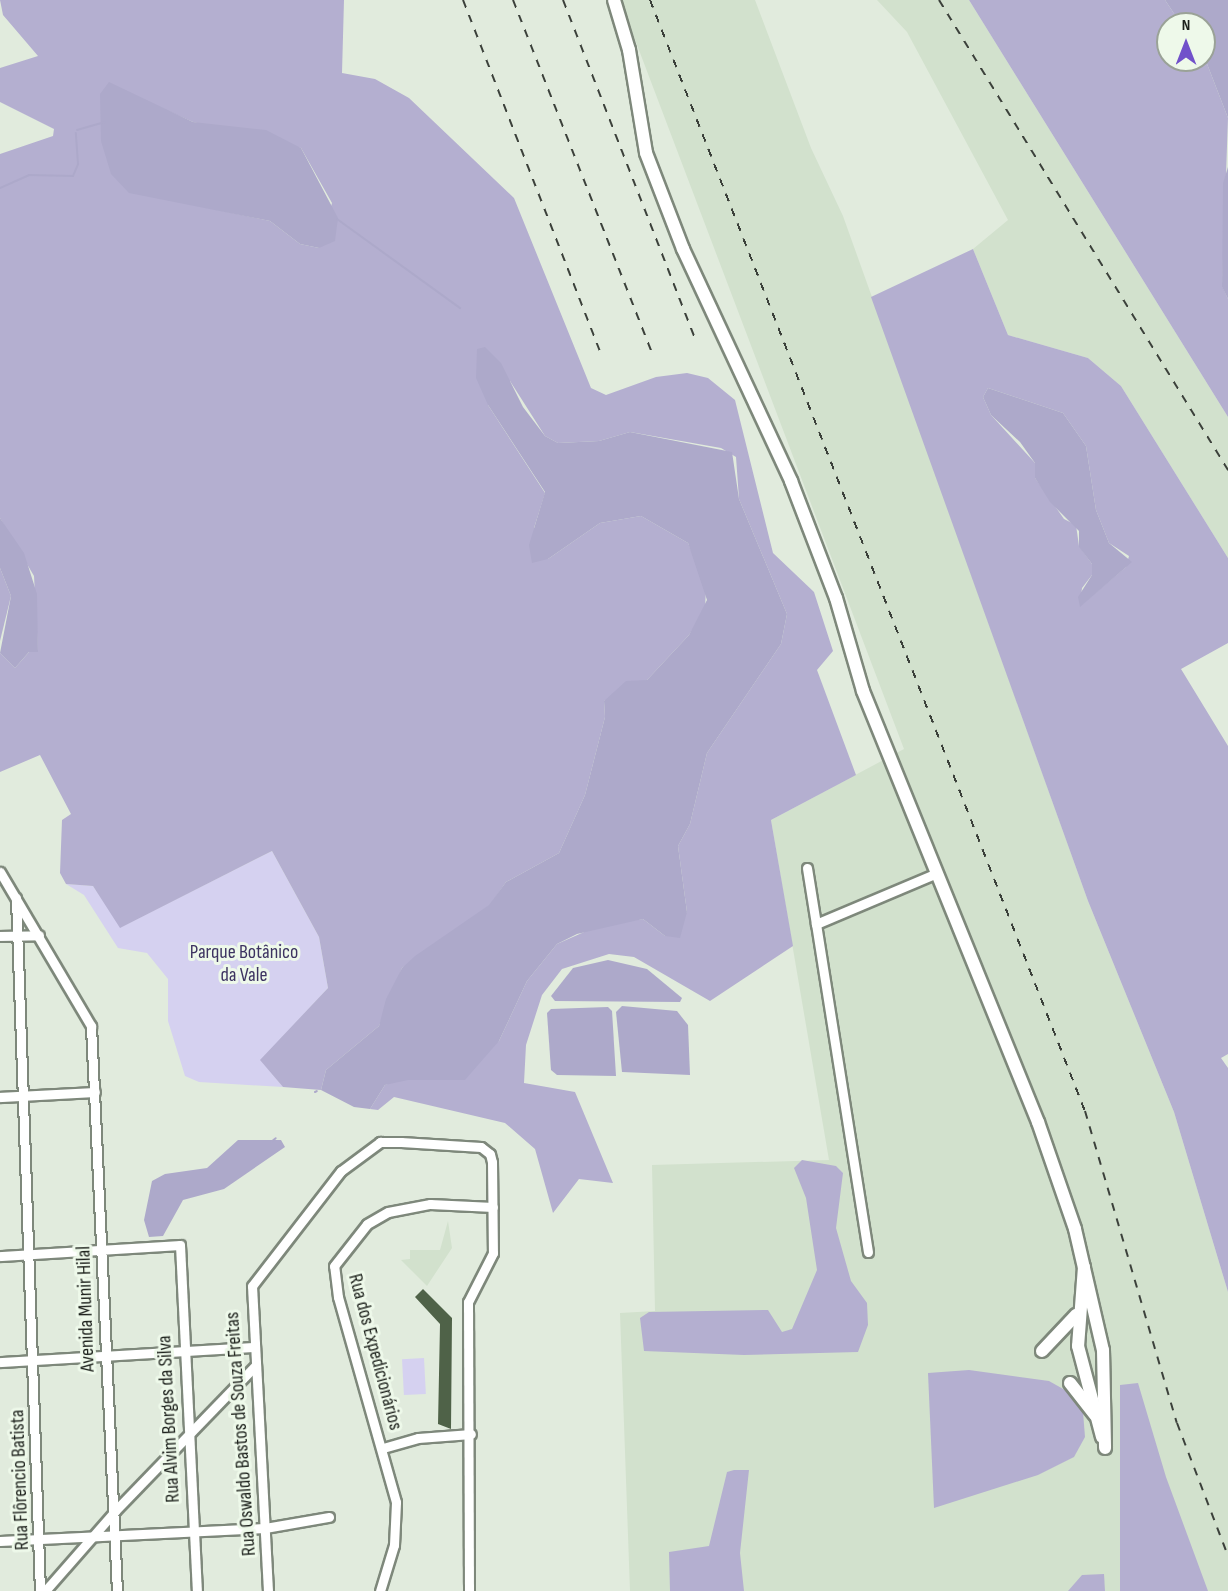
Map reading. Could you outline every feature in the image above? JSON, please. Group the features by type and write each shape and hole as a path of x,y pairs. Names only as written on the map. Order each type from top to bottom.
{"street":[{"path":"614,0 630,58 646,153 682,249 795,492 836,598 863,690 1038,1122 1085,1259 1103,1350 1105,1448 1078,1347 1077,1314 1085,1259"},
{"path":"807,868 868,1252"},
{"path":"0,872 39,935"},
{"path":"816,924 937,873"},
{"name":"Rua Flôrencio Batista","path":"16,896 15,935 40,1539 40,1591"},
{"path":"0,936 39,935"},
{"name":"Avenida Munir Hilal","path":"39,935 91,1026 117,1591"},
{"path":"0,1097 94,1092"},
{"name":"Rua Oswaldo Bastos de Souza Freitas","path":"268,1591 250,1301 257,1275 328,1184 360,1153 380,1142 485,1148 492,1162 493,1207"},
{"name":"Rua dos Expedicionários","path":"380,1591 397,1525 383,1448 338,1297 334,1266 367,1224 388,1212 430,1204 493,1207"},
{"path":"469,1591 471,1434 468,1302 493,1253 493,1207"},
{"name":"Rua Alvim Borges da Silva","path":"102,1250 180,1245 187,1436 197,1591"},
{"path":"0,1256 102,1250"},
{"path":"1042,1351 1061,1337 1077,1314"},
{"path":"0,1362 253,1347"},
{"path":"45,1591 95,1538 115,1511 255,1366"},
{"path":"1070,1383 1100,1429"},
{"path":"383,1448 418,1438 471,1434"},
{"path":"0,1541 265,1528 329,1517"}],"shaded area":[{"path":"0,0 344,0 342,73 375,79 409,98 514,198 591,388 606,395 656,377 687,373 708,378 735,400 773,553 814,592 833,651 817,670 856,775 771,820 793,946 710,1001 634,957 609,954 562,969 542,995 526,1045 524,1083 575,1092 613,1183 579,1179 553,1213 535,1149 505,1123 394,1097 378,1110 370,1109 385,1085 499,1041 527,981 557,944 600,925 643,919 665,936 687,912 678,846 690,824 707,753 781,644 787,614 739,499 736,457 721,448 630,432 599,441 558,443 545,436 510,381 488,405 545,493 534,528 548,559 600,523 641,516 688,543 706,586 705,610 689,635 647,680 604,701 605,717 585,795 559,853 506,882 490,905 402,968 379,1026 326,1070 321,1090 283,1087 260,1060 328,988 319,937 272,851 120,928 93,886 66,884 60,873 62,820 71,814 40,755 0,772 0,653 15,668 30,651 38,651 34,576 0,518 0,154 53,136 54,129 0,102 0,68 38,56 3,15","holes":["146,101 193,122 301,148 332,203 319,248 300,244 270,221 204,207 102,127 102,120"]},
{"path":"620,0 755,0 811,148 843,216 1088,901 1174,1112 1228,1292 1228,1591 630,1591 620,1313 655,1311 652,1165 829,1160 771,820 904,749"},
{"path":"877,0 969,0 1228,417 1228,558 1121,386 1088,358 1008,335 973,249 1008,220 907,32"},
{"path":"969,0 1165,0 1173,12 1156,12 1156,72 1210,72 1228,118 1222,286 1228,299 1228,417"},
{"path":"1165,0 1228,0 1228,118 1210,72 1216,72 1216,12 1173,12"},
{"path":"109,82 193,122 266,130 301,148 338,218 335,241 319,248 300,244 270,221 129,193 111,174 101,141 100,94"},
{"path":"1228,167 1228,299 1222,287 1223,183"},
{"path":"973,249 1008,335 1088,358 1121,386 1228,558 1228,643 1181,669 1228,746 1228,1054 1221,1058 1228,1068 1228,1292 1174,1112 1088,901 871,297","holes":["988,388 1063,413 1086,446 1096,510 1109,543 1129,556 1126,567 1080,606 1082,588 1092,575 1092,564 1079,546 1076,525 1064,519 1035,478 1035,463 991,415 983,397"]},
{"path":"485,347 501,363 523,407 545,436 558,443 599,441 630,432 732,452 739,499 787,614 781,644 707,753 690,824 678,846 687,912 680,938 665,936 643,919 577,934 557,944 527,981 499,1041 465,1080 408,1080 385,1085 370,1109 354,1107 321,1090 326,1070 379,1026 386,999 402,968 415,956 489,905 506,882 559,853 585,795 605,717 604,701 626,681 647,680 689,635 707,600 688,543 641,516 600,523 548,559 532,563 529,545 545,492 488,405 476,378 477,349"},
{"path":"988,388 1063,413 1086,446 1096,510 1109,543 1132,562 1080,607 1078,597 1092,575 1092,564 1079,547 1079,531 1050,502 1035,478 1035,463 1020,442 991,415 983,397"},
{"path":"0,518 24,553 37,594 38,652 29,652 15,668 0,653 11,596 0,568"},
{"path":"0,568 11,596 0,641"},
{"path":"608,960 647,969 682,998 680,1002 555,1001 551,996 573,968"},
{"path":"622,1006 677,1011 688,1025 690,1075 622,1072 616,1012"},
{"path":"608,1007 612,1011 616,1076 557,1075 551,1070 547,1013 551,1009"},
{"path":"238,1140 281,1140 285,1147 224,1189 183,1200 163,1236 149,1237 144,1220 152,1181 165,1174 207,1168"},
{"path":"802,1160 836,1166 843,1173 836,1228 851,1281 867,1303 868,1325 858,1352 744,1355 644,1351 640,1318 649,1312 768,1310 782,1332 792,1329 817,1270 806,1198 794,1168"},
{"path":"448,1221 452,1248 427,1286 401,1260 410,1259 410,1250 440,1250"},
{"path":"969,1370 1049,1381 1072,1394 1083,1412 1085,1437 1074,1457 1038,1475 934,1508 928,1373"},
{"path":"1138,1383 1166,1477 1208,1591 1120,1591 1120,1385"},
{"path":"749,1470 740,1553 744,1591 670,1591 669,1552 709,1546 727,1472"},
{"path":"1104,1574 1105,1591 1068,1591 1082,1575"}],"green space":[{"name":"Parque Botânico da Vale","path":"272,851 319,937 328,988 261,1060 283,1087 199,1082 185,1076 168,1021 168,979 147,953 118,948 84,895 66,884 93,886 121,927"},
{"path":"424,1358 426,1394 404,1395 402,1359"}],"building":[{"path":"423,1289 452,1318 451,1429 438,1424 440,1324 415,1297"}],"waterway":[{"path":"77,130 105,122"},
{"path":"0,188 29,175 73,176 78,164 76,133"},
{"path":"337,219 460,308"},
{"path":"271,1142 276,1138"}],"railway":[{"path":"463,0 600,351"},
{"path":"513,0 652,353"},
{"path":"563,0 695,338"},
{"path":"650,0 1085,1111 1177,1423 1228,1556"},
{"path":"939,0 1228,470"}]}
